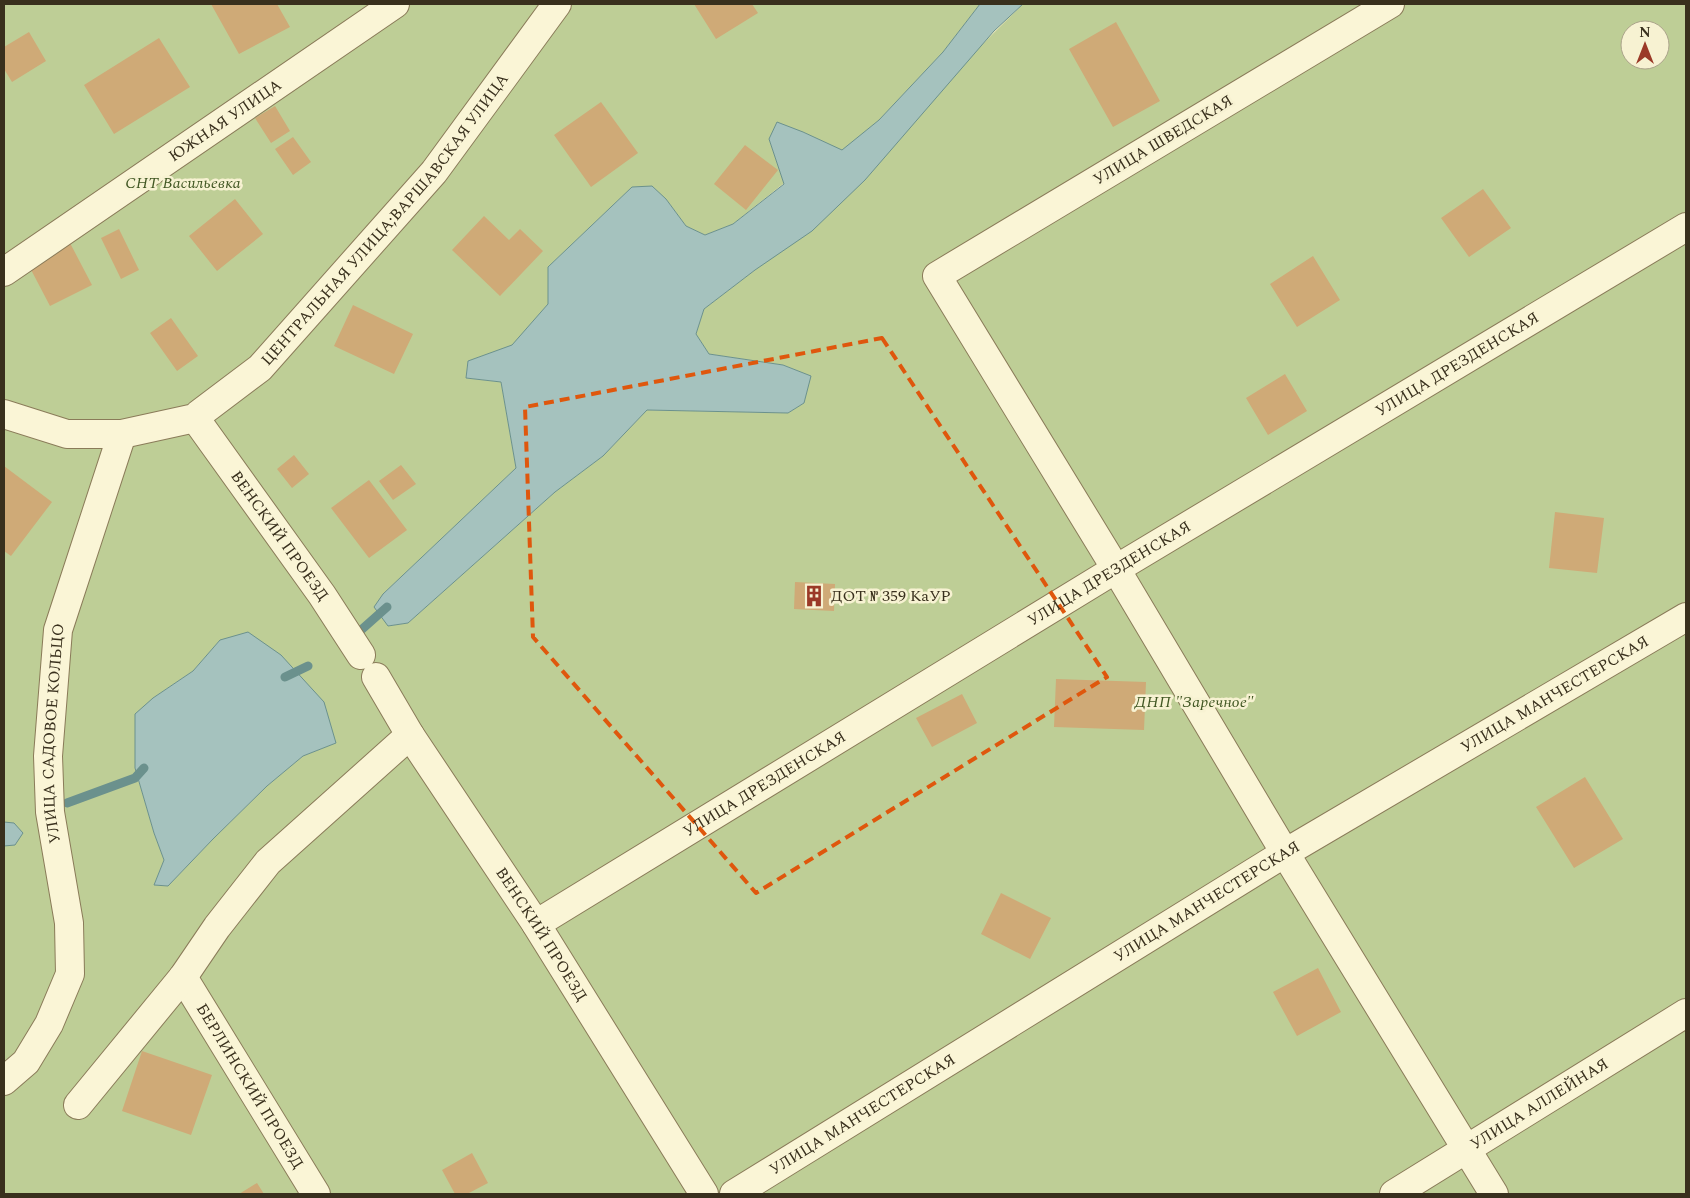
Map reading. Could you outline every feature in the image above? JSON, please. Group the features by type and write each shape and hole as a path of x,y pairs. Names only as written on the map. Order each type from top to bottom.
{"street":[{"name":"ЮЖНАЯ УЛИЦА","path":"4,272 395,4"},
{"name":"ЦЕНТРАЛЬНАЯ УЛИЦА;ВАРШАВСКАЯ УЛИЦА","path":"195,418 260,368 434,172 556,4"},
{"name":"УЛИЦА ШВЕДСКАЯ","path":"1116,569 937,276 1390,4"},
{"name":"УЛИЦА ДРЕЗДЕНСКАЯ","path":"536,924 1116,569 1686,226"},
{"path":"4,414 67,434 122,434 195,418"},
{"name":"ВЕНСКИЙ ПРОЕЗД","path":"195,418 322,595 410,735 536,924 704,1194"},
{"name":"УЛИЦА САДОВОЕ КОЛЬЦО","path":"4,1081 26,1062 49,1024 70,974 69,923 50,803 48,756 58,630 122,434"},
{"path":"1116,569 1285,853 1494,1194"},
{"name":"УЛИЦА МАНЧЕСТЕРСКАЯ","path":"734,1194 1285,853 1686,618"},
{"path":"78,1105 183,977 217,927 268,862 410,735"},
{"name":"БЕРЛИНСКИЙ ПРОЕЗД","path":"183,977 316,1194"},
{"name":"УЛИЦА АЛЛЕЙНАЯ","path":"1394,1194 1686,1013"}],"highlighted area":[{"path":"882,338 1107,677 756,893 533,637 525,407"}],"green space":[{"name":"ДНП \"Заречное\"","path":"4,4 980,4 943,52 879,120 842,151 803,132 769,139 784,183 733,224 705,235 686,226 666,199 632,187 548,267 548,304 512,346 468,361 466,378 501,382 516,468 383,594 388,626 408,623 555,492 603,456 647,410 788,413 804,403 810,376 783,365 709,354 696,334 704,309 755,270 1023,4 1686,4 1686,1194 4,1194","holes":["220,640 336,743 303,756 267,786 168,886 154,885 164,860 135,768 153,698 193,671"]}],"water":[{"path":"980,4 1023,4 994,31 865,180 812,231 755,270 704,309 696,334 709,354 783,365 811,376 804,403 788,413 647,410 603,456 555,492 408,623 388,626 374,607 383,594 516,468 501,382 466,378 468,361 512,345 548,304 548,267 632,187 652,186 666,199 686,226 705,235 733,224 784,184 769,139 777,122 842,150 879,120 943,52"},
{"path":"248,632 281,655 324,702 336,743 303,756 267,786 168,886 154,885 164,860 135,768 135,714 153,698 193,671 220,640"},
{"path":"4,822 14,823 23,833 15,845 4,846"}],"building":[{"path":"211,4 277,4 290,27 239,54"},
{"path":"694,4 752,4 758,13 716,39"},
{"path":"1116,22 1160,101 1113,127 1069,49"},
{"path":"29,32 46,61 12,82 4,69 4,47"},
{"path":"159,38 190,87 114,134 84,85"},
{"path":"601,102 638,153 591,187 554,135"},
{"path":"275,106 290,131 271,143 255,118"},
{"path":"293,137 311,162 293,175 275,149"},
{"path":"745,145 778,170 746,210 714,184"},
{"path":"1483,189 1511,228 1469,257 1441,218"},
{"path":"235,199 263,234 217,271 189,236"},
{"path":"484,216 509,240 520,229 543,251 500,296 452,250"},
{"path":"119,229 139,270 121,279 101,238"},
{"path":"70,243 92,285 50,306 28,264"},
{"path":"1313,256 1340,300 1297,327 1270,284"},
{"path":"353,305 413,334 394,374 334,346"},
{"path":"171,318 198,356 177,371 150,333"},
{"path":"1285,374 1307,411 1268,435 1246,398"},
{"path":"294,455 309,474 292,488 277,469"},
{"path":"401,465 416,484 393,500 379,481"},
{"path":"4,466 52,502 11,556 4,551"},
{"path":"369,480 407,530 369,558 331,508"},
{"path":"1555,512 1604,518 1597,573 1549,568"},
{"name":"ДОТ № 359 КаУР","path":"795,582 835,584 834,611 794,609"},
{"path":"1056,679 1146,682 1144,730 1054,727"},
{"path":"962,694 977,723 932,747 916,718"},
{"path":"1585,777 1623,839 1574,868 1536,807"},
{"path":"1001,893 1051,918 1030,959 981,934"},
{"path":"1318,968 1341,1012 1297,1036 1273,992"},
{"path":"142,1051 212,1075 191,1135 122,1111"},
{"path":"472,1153 488,1183 467,1194 455,1194 442,1170"},
{"path":"257,1183 264,1194 239,1194"}],"waterway":[{"path":"360,631 387,607"},
{"path":"285,677 308,666"},
{"path":"67,803 135,778 144,768"}],"place":[{"name":"ДОТ № 359 КаУР","path":"814,596"}],"park label":[{"name":"СНТ Васильевка","path":"183,183"}]}
